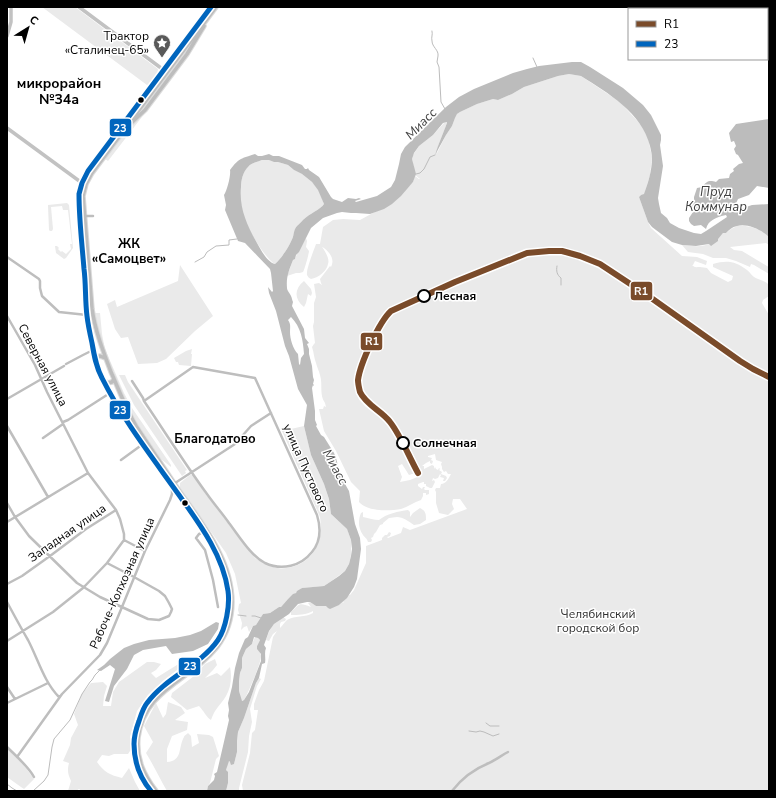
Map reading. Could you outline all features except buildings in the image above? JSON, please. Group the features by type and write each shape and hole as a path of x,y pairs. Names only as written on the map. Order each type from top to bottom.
{"main road":[{"path":"156,791 141,766 137,748 139,733 144,718 150,706 156,699 206,658 222,639 229,621 232,602 230,586 220,555 209,534 119,409 98,370 87,315 79,194 92,172 121,134 211,7"},
{"path":"151,791 138,769 134,755 135,733 142,712 147,703 154,696 215,644 222,631 227,614 228,590 224,573 204,532 126,409 107,361 93,315 83,196 84,184 88,171 216,7"},
{"path":"121,134 145,110 162,88 187,54 210,14"},
{"path":"95,361 96,358 100,356 104,357 107,361"},
{"path":"103,380 108,383 112,382 114,379"}],"street":[{"path":"7,36 11,22 10,7"},
{"path":"80,7 165,71"},
{"path":"7,128 84,184"},
{"path":"84,216 93,216"},
{"path":"7,257 39,279 42,296 59,312 87,315"},
{"name":"Северная улица","path":"7,316 35,365 88,473 116,510 120,519 124,540"},
{"path":"7,399 93,350"},
{"name":"улица Пустового","path":"132,381 144,401 208,495 257,558 273,566 282,567 297,564 305,560 316,547 319,539 320,523 318,515 255,378 193,367 144,401"},
{"name":"Северная улица","path":"43,438 110,392"},
{"name":"улица Пустового","path":"192,472 235,444 251,426 271,413"},
{"path":"7,426 48,497"},
{"path":"121,460 143,444"},
{"path":"174,485 192,472"},
{"path":"7,522 88,473"},
{"name":"Рабоче-Колхозная улица","path":"18,757 60,697 100,655 107,643 145,551 170,500 174,485"},
{"path":"7,504 29,536 83,588 148,619 159,620 169,616 172,609 165,596 159,590 107,563"},
{"name":"Западная улица","path":"7,584 22,576 86,529 116,510"},
{"path":"204,532 199,534 196,538 204,550 213,580 218,607"},
{"path":"7,641 53,612 83,588 107,563 124,540 145,551"},
{"path":"7,602 53,691 60,697"},
{"path":"7,703 48,682"},
{"path":"7,687 15,699"},
{"path":"7,747 18,757 34,777"},
{"path":"452,791 469,773 508,752"}],"green space":[{"path":"42,7 75,7 158,69 154,79 147,85"},
{"name":"Челябинский городской бор","path":"569,74 581,76 620,102 642,126 648,138 652,157 650,175 644,195 639,197 651,228 682,256 697,257 707,261 706,265 695,261 692,265 694,267 707,268 711,273 728,282 732,280 733,276 713,267 713,264 731,262 743,267 754,277 768,284 769,296 763,300 762,303 769,315 769,791 243,791 242,785 250,753 252,733 255,730 258,710 254,710 254,704 264,681 273,637 277,631 273,634 269,641 266,640 269,631 274,624 283,617 286,619 285,621 281,622 280,628 290,618 307,616 313,613 313,611 305,614 291,615 291,612 301,604 311,607 308,603 310,602 316,606 339,605 343,602 344,603 343,601 354,590 366,563 366,546 382,540 382,538 389,532 391,533 390,536 387,537 388,538 401,533 403,527 410,530 467,509 460,499 453,499 452,504 454,509 448,515 439,513 436,503 435,490 436,488 440,488 441,484 446,482 451,474 448,474 446,471 444,472 441,464 442,462 436,460 435,454 428,456 432,458 432,464 430,461 422,466 424,466 424,469 432,465 434,466 434,469 435,467 438,470 439,468 442,472 441,474 447,478 443,481 444,478 440,477 440,474 438,478 433,478 432,481 434,480 435,482 432,488 426,486 424,482 418,484 418,486 422,489 425,487 425,490 429,490 429,494 426,495 426,493 423,493 421,500 401,509 391,510 368,508 359,502 360,491 351,482 336,451 324,431 319,409 323,409 324,406 326,407 322,397 321,378 312,347 315,343 313,326 314,303 316,297 314,284 319,283 322,285 320,279 332,264 330,254 324,248 322,247 326,253 328,264 324,272 311,279 307,276 307,272 316,244 320,244 323,227 333,220 360,220 395,201 413,182 415,176 420,179 415,175 412,159 419,146 447,122 437,153 457,114 460,112 477,104 493,99 498,100 524,87","holes":["402,464 409,475 421,471 420,476 400,482 402,477 398,466"]},
{"path":"148,109 108,161 105,159 126,131"},
{"path":"262,160 270,160 288,165 302,174 319,190 324,204 306,217 296,227 288,247 275,264 268,258 254,238 246,223 240,196 242,179 246,169 251,164"},
{"path":"67,203 69,205 73,248 64,259 56,253 55,246 59,248 58,249 61,252 62,251 66,254 71,249 70,244 72,244 68,210 63,210 62,206 51,207 53,229 50,231 48,205"},
{"path":"737,226 754,228 769,237 769,245 766,243 730,247 734,250 742,251 769,267 769,274 751,264 750,267 726,258 713,258 703,254 688,252 682,245 700,246 710,244 719,238 723,233 726,233"},
{"path":"306,238 306,247 309,251 304,271 287,276 293,260 295,259"},
{"path":"180,265 213,316 166,359 157,363 138,364 128,337 121,338 115,329 107,304 115,300 117,307 178,281"},
{"path":"304,281 311,289 312,293 311,296 308,294 304,307 298,301 296,294 298,287"},
{"path":"95,313 100,313 105,349 124,393 132,408 171,467 161,459 137,423 127,404 104,349"},
{"path":"192,349 191,366 179,365 178,362 176,362 174,358"},
{"path":"119,375 125,375 128,382 187,470 182,476 134,405"},
{"path":"304,426 311,455 329,499 331,514 347,529 351,540 351,555 349,564 345,571 324,586 302,588 288,599 281,607 270,613 263,614 256,625 253,626 249,632 247,626 241,630 242,623 238,610 239,604 241,603 235,574 226,553 180,488 180,483 190,475 193,475 207,496 255,558 279,568 296,566 310,557 315,550 320,535 321,526 320,517 282,431"},
{"path":"420,508 425,513 426,520 420,524 414,525 401,518 389,518 380,525 371,538 371,542 368,542 360,530 359,518 363,512 363,517 379,520 393,513 408,510 410,512 410,517"},
{"path":"255,637 260,640 257,646 261,659 244,700 241,701 239,681 242,668 242,658 246,649 252,644"},
{"path":"194,657 164,680 148,695 137,711 130,737 132,748 128,754 114,754 109,756 102,755 97,762 108,773 122,778 129,768 140,791 82,791 79,789 76,791 68,791 71,781 68,772 69,763 63,761 70,745 71,738 78,725 74,714 82,694 91,683 103,682 107,686 103,706 111,706 113,692 119,682 147,662 161,664 151,673 156,678 185,660"},
{"path":"215,659 217,665 205,678 217,673 221,676 230,667 231,678 228,693 211,720 199,706 187,710 171,697 172,693 194,676 205,664"},
{"path":"259,678 261,679 257,686 250,709 252,722 248,752 239,791 226,791 228,783 228,773 226,770 228,761 234,764 237,752 238,732"},
{"path":"168,702 181,707 185,713 175,720 188,722 187,730 172,736 167,749 167,762 176,759 184,736 188,733 191,736 192,747 199,743 197,734 209,735 213,737 219,756 216,759 207,791 167,791 146,753 153,742 144,726 156,703 163,718 166,714"},
{"path":"7,748 23,764 34,779 24,789 7,777"}],"water":[{"path":"581,62 623,88 643,105 651,115 661,135 660,145 663,166 658,198 661,213 670,223 694,233 701,234 727,217 726,215 713,219 706,229 701,225 694,226 689,221 689,218 693,212 692,206 697,188 702,187 708,182 716,182 719,179 729,178 730,174 734,171 733,169 739,164 743,163 736,154 734,149 736,146 734,141 731,142 729,133 736,124 769,119 769,188 757,186 749,195 738,199 732,212 752,205 769,204 769,237 754,228 741,225 734,227 726,233 723,233 718,241 711,246 709,244 696,246 682,245 672,242 652,227 648,222 639,197 644,194 651,168 652,158 646,134 632,114 613,97 581,76 569,74 524,87 498,100 493,99 477,104 460,112 457,114 452,126 435,155 447,122 443,123 433,135 419,146 412,159 416,174 413,182 392,204 384,209 370,214 337,213 323,218 311,228 289,270 287,277 287,289 291,295 293,302 292,306 304,329 305,338 309,343 307,344 314,380 314,386 313,385 312,388 316,426 334,453 341,477 349,491 355,524 360,538 361,549 357,579 347,598 339,605 330,609 326,606 316,606 310,602 298,604 289,614 274,624 269,631 264,645 266,648 265,663 262,664 259,678 238,732 237,752 234,764 231,765 229,761 226,770 228,772 228,783 226,791 207,791 208,786 214,780 214,774 217,772 229,720 228,703 235,668 245,639 248,637 253,626 256,625 263,614 270,613 281,607 293,594 302,588 324,586 345,571 349,564 352,549 351,540 347,529 331,514 329,499 324,484 311,455 304,426 307,405 298,389 276,311 269,293 268,287 272,292 273,291 270,269 245,243 238,241 225,210 226,205 224,195 230,170 236,163 244,158 255,154 262,156 269,154 279,156 302,165 305,169 308,168 319,177 333,199 342,202 348,198 361,199 355,201 356,202 377,196 391,187 395,180 401,154 405,147 446,107 459,97 474,89 513,73 539,66","holes":["262,160 269,160 288,165 302,174 312,182 318,190 324,204 306,217 296,227 288,247 275,264 267,258 257,243 247,223 241,202 241,184 246,169 251,164","291,317 301,334 304,354 301,358 300,365 298,354 291,341 290,324 288,320","254,637 260,640 257,649 261,654 261,661 249,692 242,701 239,691 242,658 246,649 252,644"]},
{"path":"216,622 219,623 218,629 208,644 193,651 172,654 166,646 143,650 134,655 127,669 114,686 109,702 105,701 115,669 110,665 101,671 97,670 124,648 149,640 190,635 201,631"}],"waterway":[{"path":"432,31 432,43 438,54 437,62 439,67 441,102 445,109"},
{"path":"533,58 537,67"},
{"path":"416,174 420,173 424,169 430,157 435,155"},
{"path":"195,262 204,257 207,252 216,246 229,245 229,240 237,239"},
{"path":"557,266 557,273 561,278 561,285"},
{"path":"238,615 246,616"},
{"path":"252,616 261,618"},
{"path":"33,791 48,775 54,739 70,720 82,694 100,670"},
{"path":"486,723 490,726 499,726"},
{"path":"469,731 480,731 493,736 499,734"},
{"path":"7,784 17,791"}],"transit line":[{"name":"23","path":"151,791 138,769 134,751 135,735 142,712 155,694 202,657 218,640 227,616 228,591 221,565 209,540 128,423 110,394 98,370 88,326 79,194 82,183 88,171 211,7"},
{"name":"R1","path":"418,473 401,440 387,418 366,401 360,392 358,380 362,364 371,344 381,324 391,311 455,282 527,253 562,251 600,264 647,295 740,361 769,377"}],"place":[{"name":"Трактор «Сталинец-65»","path":"162,58"},
{"name":"Лесная","path":"424,296"},
{"name":"Солнечная","path":"403,443"}],"district":[{"name":"микрорайон №34а","path":"59,92"},
{"name":"ЖК «Самоцвет»","path":"129,252"},
{"name":"Благодатово","path":"215,439"}],"water label":[{"name":"Миасс","path":"421,124"},
{"name":"Пруд Коммунар","path":"716,200"},
{"name":"Миасс","path":"335,467"}]}
